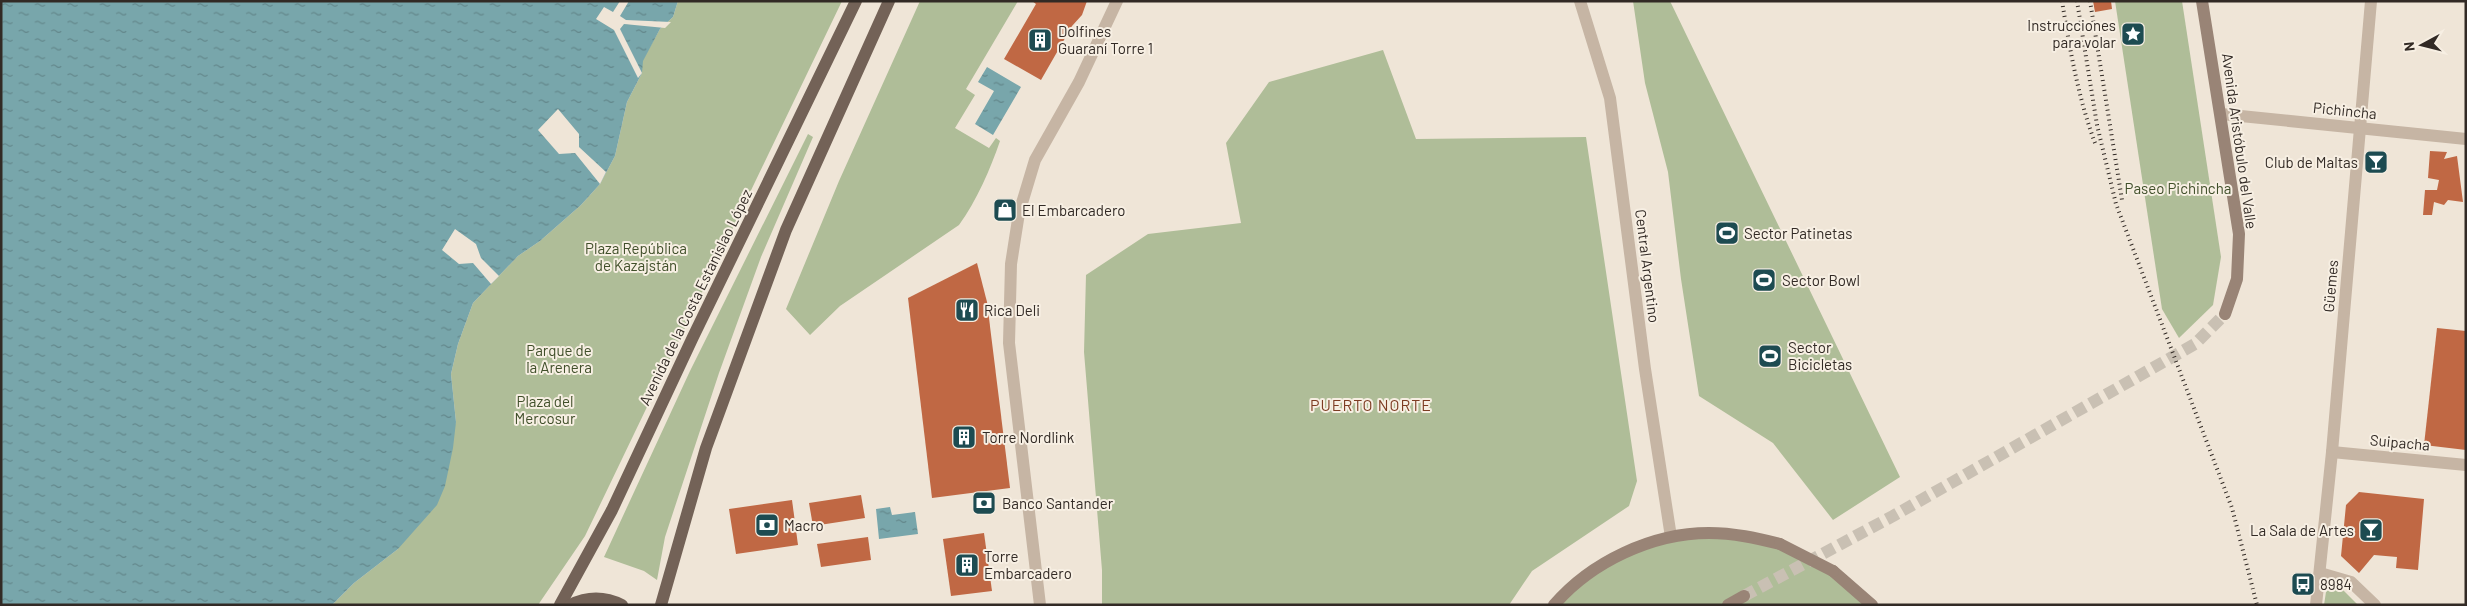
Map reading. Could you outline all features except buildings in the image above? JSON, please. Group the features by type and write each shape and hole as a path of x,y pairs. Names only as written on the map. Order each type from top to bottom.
{"main road":[{"name":"Avenida de la Costa Estanislao López","path":"560,605 612,510 693,337 856,1"},
{"path":"661,605 706,448 786,230 889,1"},
{"name":"Avenida Aristóbulo del Valle","path":"2202,1 2221,114 2238,234 2236,279 2225,314"},
{"path":"1554,605 1595,568 1632,549 1671,537 1708,533 1735,535 1780,544 1833,570 1872,604"},
{"path":"1728,605 1744,596"},
{"path":"570,605 582,599 602,598 622,605"}],"street":[{"path":"1040,605 1009,343 1011,264 1019,214 1036,160 1079,82 1116,1"},
{"name":"Central Argentino","path":"1580,1 1610,98 1645,369 1671,537"},
{"name":"Güemes","path":"2316,605 2332,452 2371,1"},
{"name":"Pichincha","path":"2221,114 2466,139"},
{"name":"Suipacha","path":"2332,452 2466,464"},
{"path":"2320,572 2350,582 2375,605"}],"green space":[{"name":"Parque de la Arenera","path":"678,1 842,1 585,536 538,605 332,605 354,583 398,549 456,422 451,374 458,344 473,303 518,256 540,241 581,205 600,184 615,156 627,102 642,73 642,61 660,29 673,17"},
{"path":"920,1 1018,1 966,89 975,95 955,128 989,148 996,138 1000,141 972,205 959,225 840,306 810,335 786,309 839,181"},
{"path":"1633,1 1670,1 1900,477 1833,520 1773,443 1699,396 1681,279 1668,172 1645,83"},
{"name":"Paseo Pichincha","path":"2115,1 2182,1 2221,257 2213,305 2179,338 2162,309"},
{"path":"1383,50 1416,139 1586,137 1637,481 1629,506 1532,571 1509,605 1102,605 1102,570 1084,352 1086,275 1148,234 1241,223 1226,143 1269,82"},
{"path":"808,134 813,137 761,257 719,373 665,537 657,580 644,571 604,557 690,371"},
{"path":"1744,535 1833,571 1872,605 1554,605 1595,568 1671,537"},
{"path":"2330,588 2343,590 2358,605 2324,605 2326,592"}],"water":[{"path":"1,1 678,1 673,17 660,29 643,61 642,73 627,102 615,156 600,184 581,205 540,241 518,256 473,303 458,344 451,374 456,422 445,486 437,505 398,549 354,583 332,605 1,605"},
{"path":"987,67 1021,87 993,135 975,124 994,91 978,82"},
{"path":"890,507 892,515 915,512 918,534 879,539 876,509"}],"pier":[{"path":"620,1 629,1 620,16 626,20 671,22 665,28 624,24 620,29 642,73 638,78 614,30 596,19 604,7 613,12"},
{"path":"558,109 579,134 579,147 606,172 600,184 575,153 559,154 538,130"},
{"path":"455,229 476,244 481,258 499,276 491,284 473,263 459,264 442,250"}],"tunnel":[{"path":"1744,596 1893,516 2195,344 2225,314"}],"railway":[{"path":"2062,1 2079,91 2095,143"},
{"path":"2077,1 2097,125 2116,204 2232,508 2257,605"},
{"path":"2090,1 2122,200"}],"place":[{"name":"Instrucciones para volar","path":"2133,34"},
{"name":"Dolfines Guaraní Torre 1","path":"1040,40"},
{"name":"Club de Maltas","path":"2376,162"},
{"name":"El Embarcadero","path":"1005,210"},
{"name":"Sector Patinetas","path":"1727,233"},
{"name":"Sector Bowl","path":"1764,280"},
{"name":"Rica Deli","path":"967,310"},
{"name":"Sector Bicicletas","path":"1770,356"},
{"name":"Torre Nordlink","path":"964,437"},
{"name":"Banco Santander","path":"984,503"},
{"name":"Macro","path":"767,525"},
{"name":"La Sala de Artes","path":"2371,530"},
{"name":"Torre Embarcadero","path":"967,565"},
{"name":"8984","path":"2303,584"}],"district":[{"name":"PUERTO NORTE","path":"1371,404"}],"park label":[{"name":"Plaza República de Kazajstán","path":"636,256"},
{"name":"Plaza del Mercosur","path":"545,410"}]}
